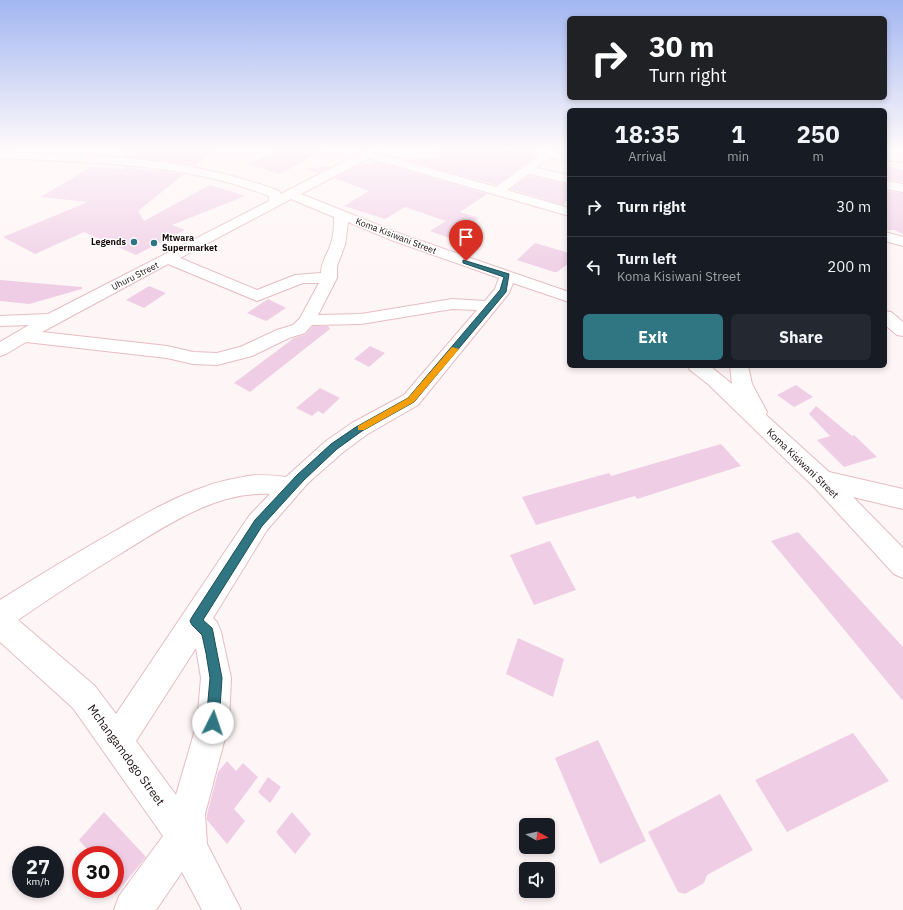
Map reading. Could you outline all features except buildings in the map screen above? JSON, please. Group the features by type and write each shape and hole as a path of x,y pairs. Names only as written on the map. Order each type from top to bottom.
{"street":[{"path":"270,191 275,194 275,203"},
{"name":"Uhuru Street","path":"0,350 52,319 299,191"},
{"path":"496,192 567,211"},
{"name":"Koma Kisiwani Street","path":"292,195 396,237 567,296"},
{"path":"22,336 167,352 193,358 217,359 246,352 283,334 299,329 308,320 329,278 329,266 338,245 341,231 341,215"},
{"path":"887,237 903,242"},
{"path":"169,259 257,296 301,278 329,278"},
{"path":"116,742 196,621 258,523 291,487 334,447 359,429 411,400 503,290 507,276"},
{"path":"308,320 361,319 452,304 490,306"},
{"path":"887,318 903,330"},
{"path":"0,321 52,319"},
{"name":"Koma Kisiwani Street","path":"700,368 715,379 900,556"},
{"path":"739,368 743,387 764,426"},
{"path":"822,480 903,499"},
{"path":"0,616 72,569 174,510 211,495 242,486 266,484 291,487"},
{"path":"132,910 186,843 188,814 213,723 216,678 208,632 196,621"},
{"name":"Mchangamdogo Street","path":"0,623 84,697 178,827 222,910"}],"slow traffic":[{"path":"361,428 403,406 411,400 455,349"}],"place":[{"name":"Legends","path":"134,242"},
{"name":"Mtwara Supermarket","path":"154,243"}],"route":[{"path":"213,723 216,678 211,643 208,632 196,621 258,523 300,477 334,447 359,429 403,406 411,400 446,361 503,290 507,276 466,261"}]}
